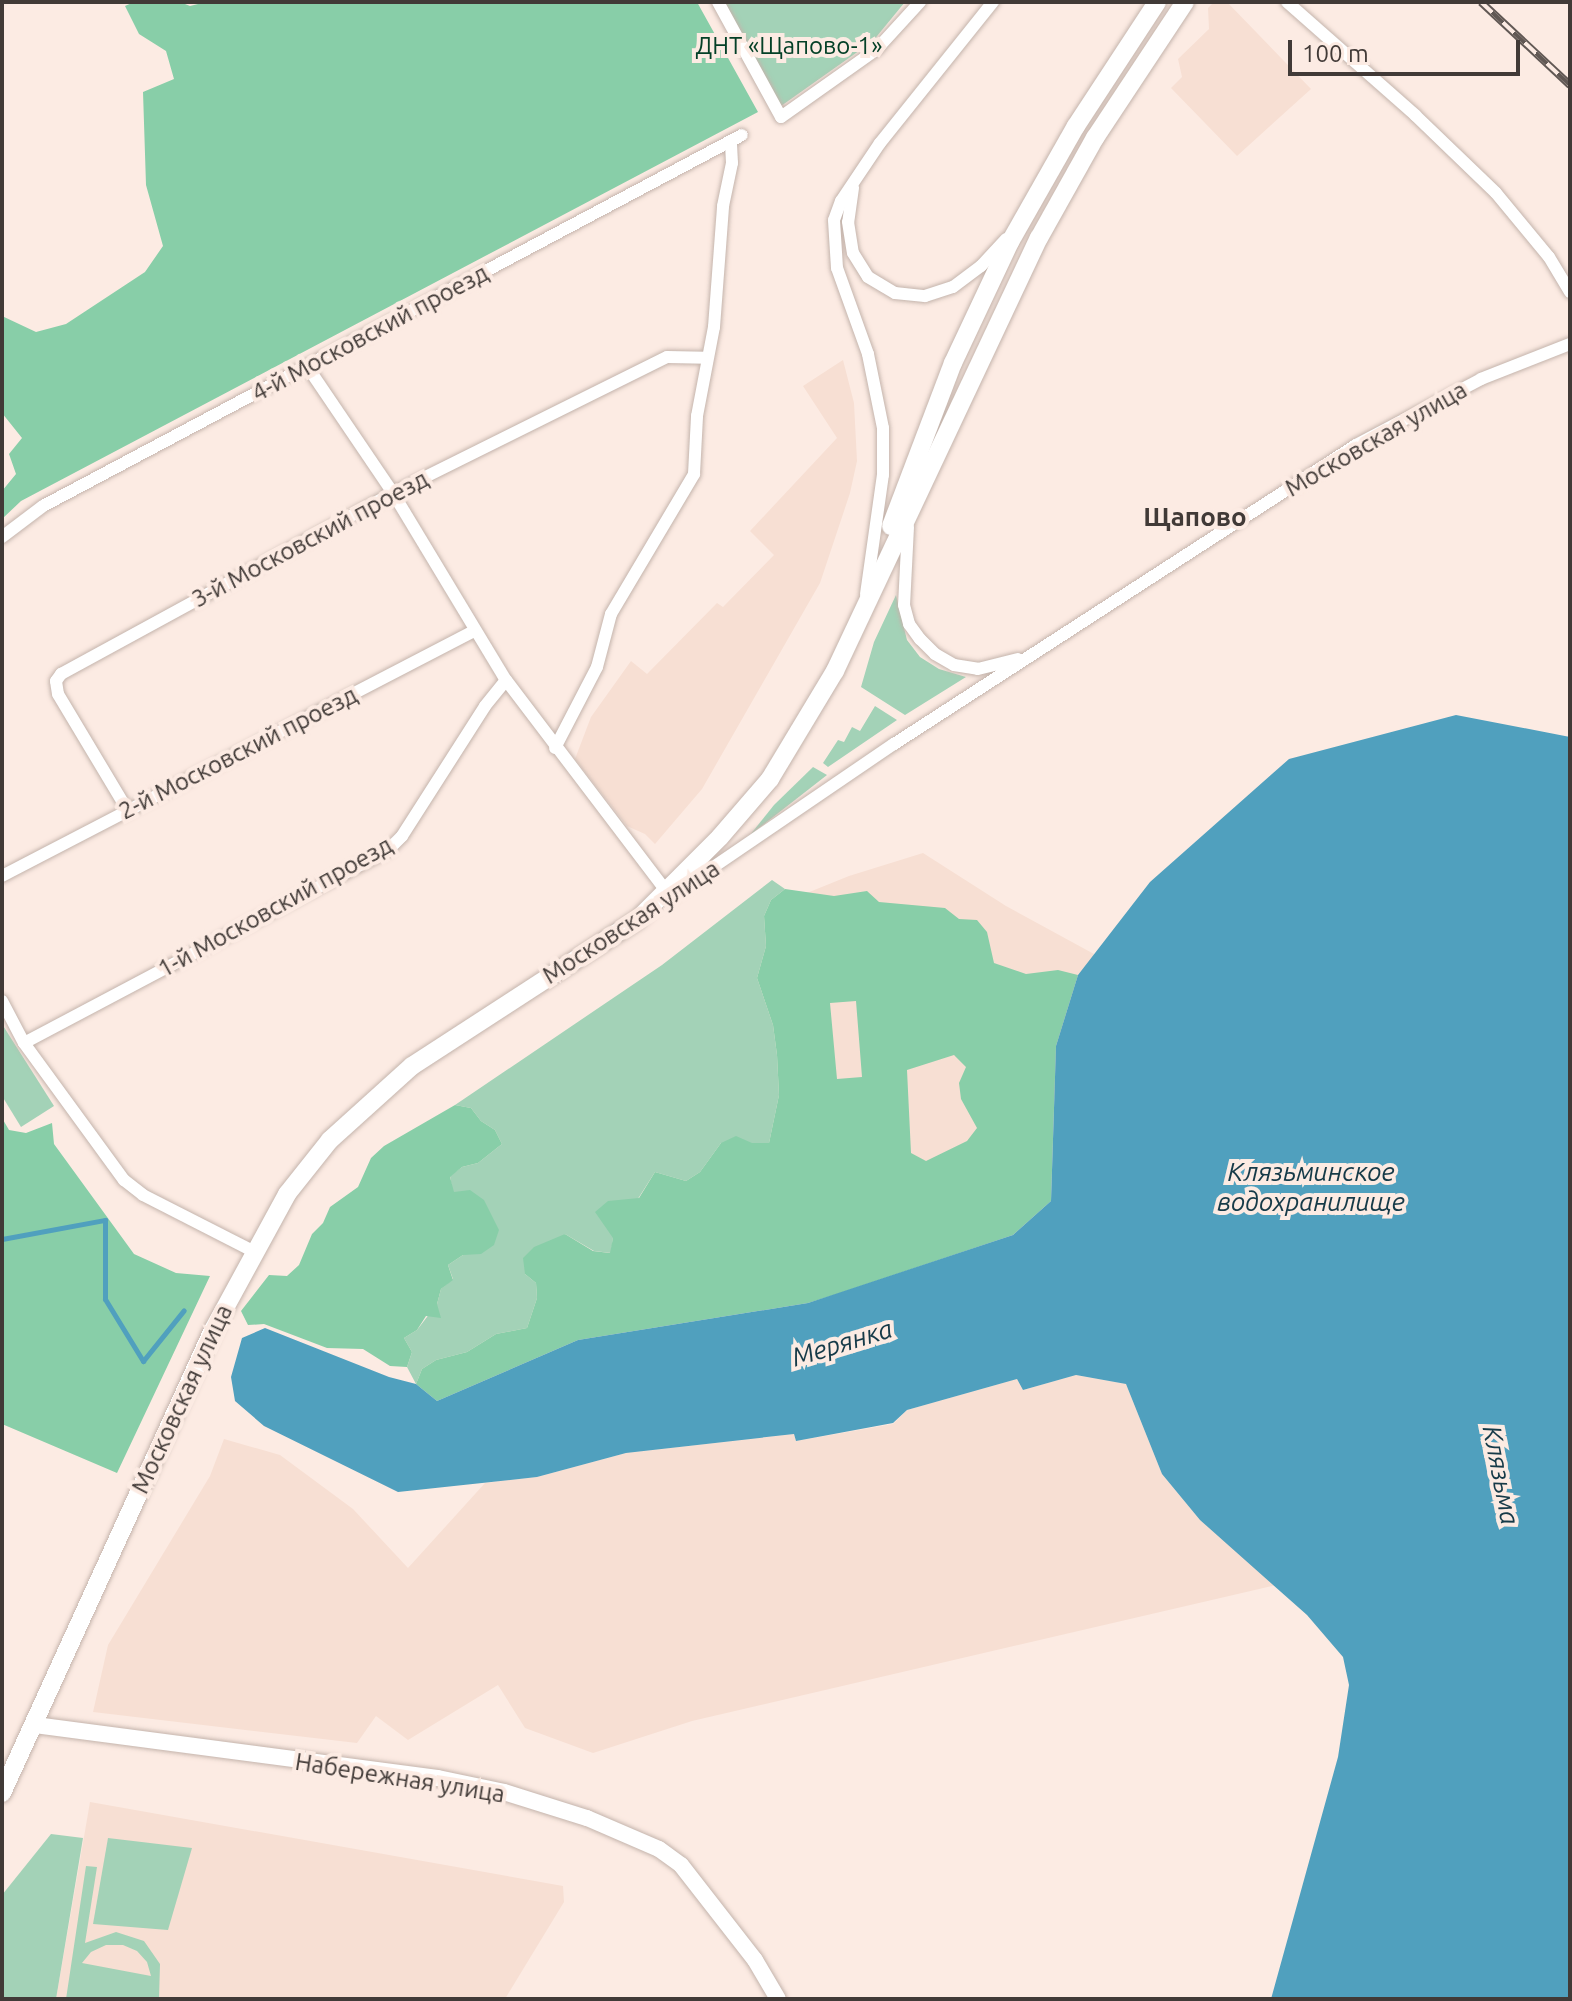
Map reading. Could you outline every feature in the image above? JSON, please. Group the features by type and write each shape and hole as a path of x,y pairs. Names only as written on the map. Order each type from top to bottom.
{"main road":[{"path":"857,623 953,363 1019,225 1114,66 1157,2"},
{"path":"637,920 667,892 770,779 813,711 1039,238 1134,78 1185,2"},
{"name":"Московская улица","path":"2,1793 213,1330 253,1251 287,1194 330,1140 371,1100 453,1037 637,920"}],"street":[{"path":"718,2 781,117 877,49 920,2"},
{"path":"866,594 883,475 883,428 868,354 837,268 833,237 841,201 858,174 993,2"},
{"path":"1287,2 1415,115 1496,193 1549,257 1570,292"},
{"name":"4-й Московский проезд","path":"2,537 43,506 736,138 723,206 714,327 706,358"},
{"path":"858,174 848,207 853,253 868,277 895,293 925,296 953,287 981,266 1019,225"},
{"name":"Московская улица","path":"637,920 894,744 1356,445 1481,379 1570,344"},
{"name":"3-й Московский проезд","path":"128,811 58,694 56,681 61,674 393,493 667,357 706,358"},
{"path":"555,748 597,667 611,614 694,474 697,416 706,358"},
{"path":"307,366 393,493 506,680 667,892"},
{"path":"910,511 904,605 909,624 927,647 954,665 978,669 1001,666 1047,646"},
{"name":"2-й Московский проезд","path":"2,876 474,631"},
{"name":"1-й Московский проезд","path":"24,1043 387,851 402,836 485,706 506,680"},
{"path":"2,1001 24,1043 124,1180 143,1195 253,1251"},
{"name":"Набережная улица","path":"35,1725 438,1778 504,1792 587,1818 659,1849 681,1865 755,1960 778,1999"}],"shaded area":[{"path":"1214,2 1227,2 1311,89 1237,156 1171,88 1182,77 1178,59 1209,29 1208,8"},
{"path":"843,360 854,403 857,461 850,493 820,583 702,789 655,844 645,834 627,826 575,759 591,717 631,661 647,674 717,603 723,607 774,555 750,531 837,438 803,386"},
{"path":"923,853 1006,906 1094,954 1184,980 837,1294 797,897 849,876"},
{"path":"1076,1375 1126,1384 1162,1474 1200,1520 1276,1585 692,1721 593,1753 525,1728 498,1685 408,1740 376,1716 357,1743 93,1712 108,1645 210,1476 224,1439 280,1455 353,1509 408,1568 485,1483 537,1477 626,1453 794,1434 796,1441 893,1424 907,1410 1017,1379 1023,1390"},
{"path":"90,1802 563,1886 564,1902 505,1999 56,1999"}],"green space":[{"path":"134,2 180,2 190,6 206,2 697,2 758,112 21,501 2,519 2,491 16,474 9,454 22,438 2,413 2,316 36,332 66,324 145,272 163,246 146,185 143,92 174,79 166,51 139,34 125,6"},
{"name":"ДНТ «Щапово-1»","path":"712,2 905,2 873,41 774,111"},
{"path":"896,595 907,640 920,657 939,669 966,677 905,715 861,687 874,642"},
{"path":"875,706 897,720 828,767 823,763 838,740 844,742 852,727 860,731"},
{"path":"813,767 827,775 750,835 774,805"},
{"path":"772,880 785,889 771,900 764,916 766,946 757,978 773,1025 777,1055 779,1095 769,1143 721,1143 700,1172 686,1181 655,1172 613,1238 611,1253 594,1251 565,1234 525,1274 536,1283 537,1298 527,1328 496,1334 467,1352 436,1360 422,1369 416,1384 407,1367 412,1352 404,1338 417,1330 437,1304 441,1289 453,1279 448,1265 463,1255 450,1176 462,1167 478,1163 502,1144 495,1130 481,1121 471,1108 455,1105 662,965"},
{"path":"785,889 834,896 867,891 879,902 945,908 959,919 977,920 987,932 994,963 1026,974 1058,970 1078,975 1056,1046 1051,1201 1013,1235 837,1294 808,1303 578,1340 437,1401 416,1384 422,1369 436,1360 467,1352 496,1334 527,1328 537,1298 536,1283 525,1274 523,1258 534,1247 565,1234 593,1251 610,1253 613,1238 595,1212 608,1201 639,1198 655,1172 686,1181 700,1172 721,1143 736,1136 752,1143 769,1143 779,1095 777,1055 773,1025 757,978 766,946 764,916 771,900","holes":["856,1001 862,1077 837,1079 830,1003","954,1055 966,1067 959,1083 961,1099 977,1128 967,1141 926,1161 911,1153 907,1070"]},
{"path":"2,1024 54,1106 21,1127 2,1096"},
{"path":"455,1105 471,1108 481,1121 495,1130 502,1144 478,1163 462,1167 450,1177 454,1192 470,1190 484,1200 499,1230 494,1245 481,1254 463,1255 448,1265 453,1280 441,1289 437,1304 441,1318 426,1316 417,1330 404,1338 412,1352 407,1367 390,1366 363,1349 327,1348 264,1324 248,1325 241,1311 269,1275 287,1276 299,1265 312,1234 323,1223 330,1207 358,1187 371,1158 384,1146"},
{"path":"2,1118 9,1130 26,1133 52,1123 54,1144 134,1254 176,1273 210,1276 117,1473 2,1424"},
{"path":"51,1834 83,1838 56,1999 2,1999 2,1895"},
{"path":"108,1838 192,1848 168,1930 93,1924"},
{"path":"86,1866 97,1867 85,1943 116,1932 144,1941 160,1964 159,1999 66,1999","holes":["106,1945 123,1945 137,1951 147,1962 151,1976 82,1963 91,1952"]}],"water":[{"name":"Клязьминское водохранилище","path":"1456,715 1570,737 1570,1999 1271,1999 1338,1757 1349,1685 1343,1657 1307,1615 1200,1520 1162,1474 1126,1384 1076,1375 1023,1390 1017,1379 907,1410 893,1423 796,1441 794,1434 626,1453 537,1477 398,1492 264,1426 235,1401 231,1377 242,1338 265,1328 389,1377 416,1384 437,1401 578,1340 808,1303 1013,1235 1051,1201 1056,1046 1078,975 1150,882 1289,759"}],"waterway":[{"name":"Мерянка","path":"2,1239 105,1220 105,1299 143,1361 184,1310"}],"railway":[{"path":"1481,2 1570,85"}],"district":[{"name":"Щапово","path":"1195,517"}],"water label":[{"name":"Клязьма","path":"1501,1475"}]}
